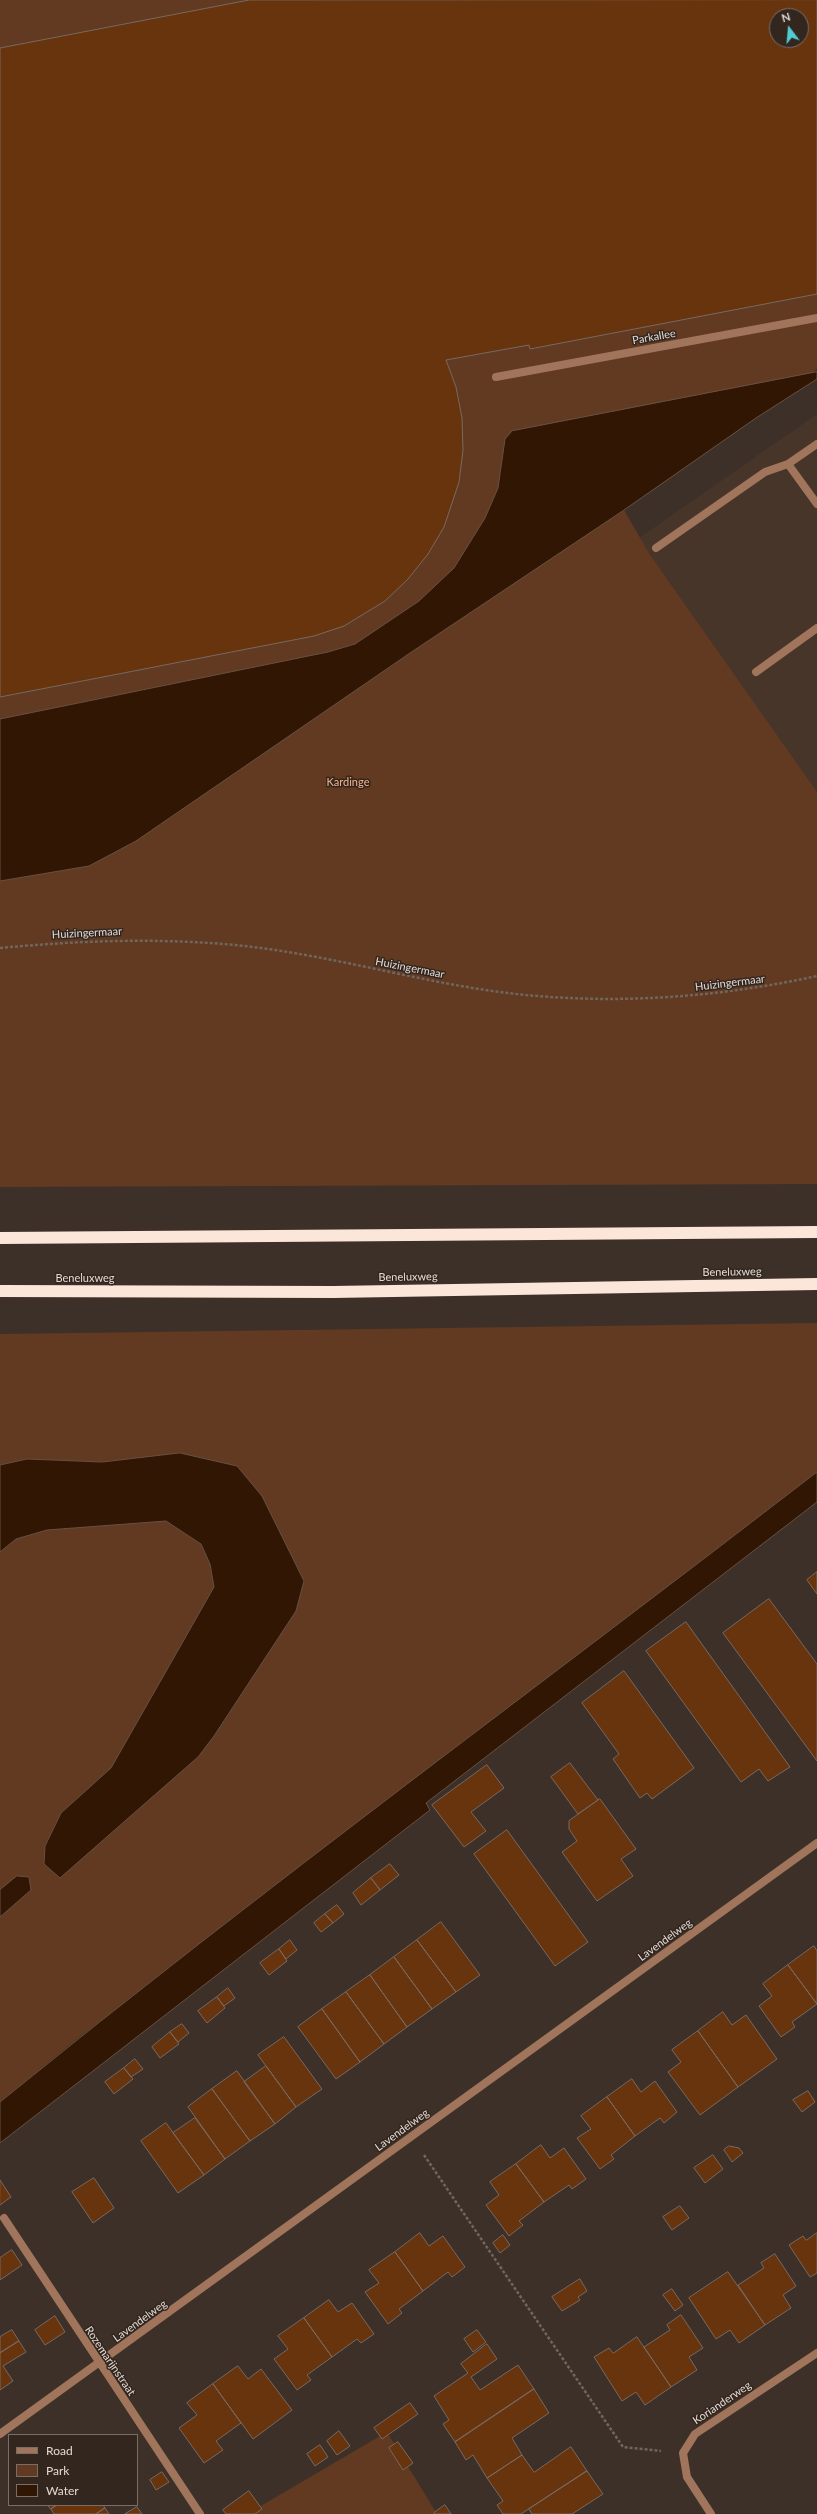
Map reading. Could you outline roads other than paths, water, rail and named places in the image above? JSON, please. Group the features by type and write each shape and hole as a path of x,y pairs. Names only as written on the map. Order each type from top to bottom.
{"highway":[{"path":"0,1238 817,1232"},
{"name":"Beneluxweg","path":"0,1291 333,1292 817,1284"}],"street":[{"name":"Parkallee","path":"496,377 817,318"},
{"path":"656,548 765,472 788,464 817,444"},
{"path":"788,464 817,504"},
{"path":"756,672 817,628"},
{"name":"Lavendelweg","path":"0,2434 99,2364 817,1843"},
{"name":"Rozemarijnstraat","path":"4,2218 99,2364 200,2514"},
{"name":"Korianderweg","path":"711,2514 686,2477 683,2453 695,2434 817,2353"}],"water":[{"path":"817,372 817,379 756,418 624,510 410,653 136,841 89,866 0,881 0,719 328,652 355,644 419,601 454,568 485,518 498,488 505,439 512,431"},
{"path":"180,1453 237,1466 262,1496 304,1581 296,1611 214,1736 198,1757 60,1878 44,1864 45,1846 61,1813 111,1768 214,1587 210,1564 201,1544 166,1521 47,1530 16,1539 0,1552 0,1465 27,1459 102,1462"},
{"path":"817,1472 817,1502 426,1803 430,1810 0,2143 0,2102 101,2021 304,1863"},
{"path":"17,1876 29,1877 31,1890 0,1917 0,1890"}],"park label":[{"name":"Kardinge","path":"348,782"}]}
